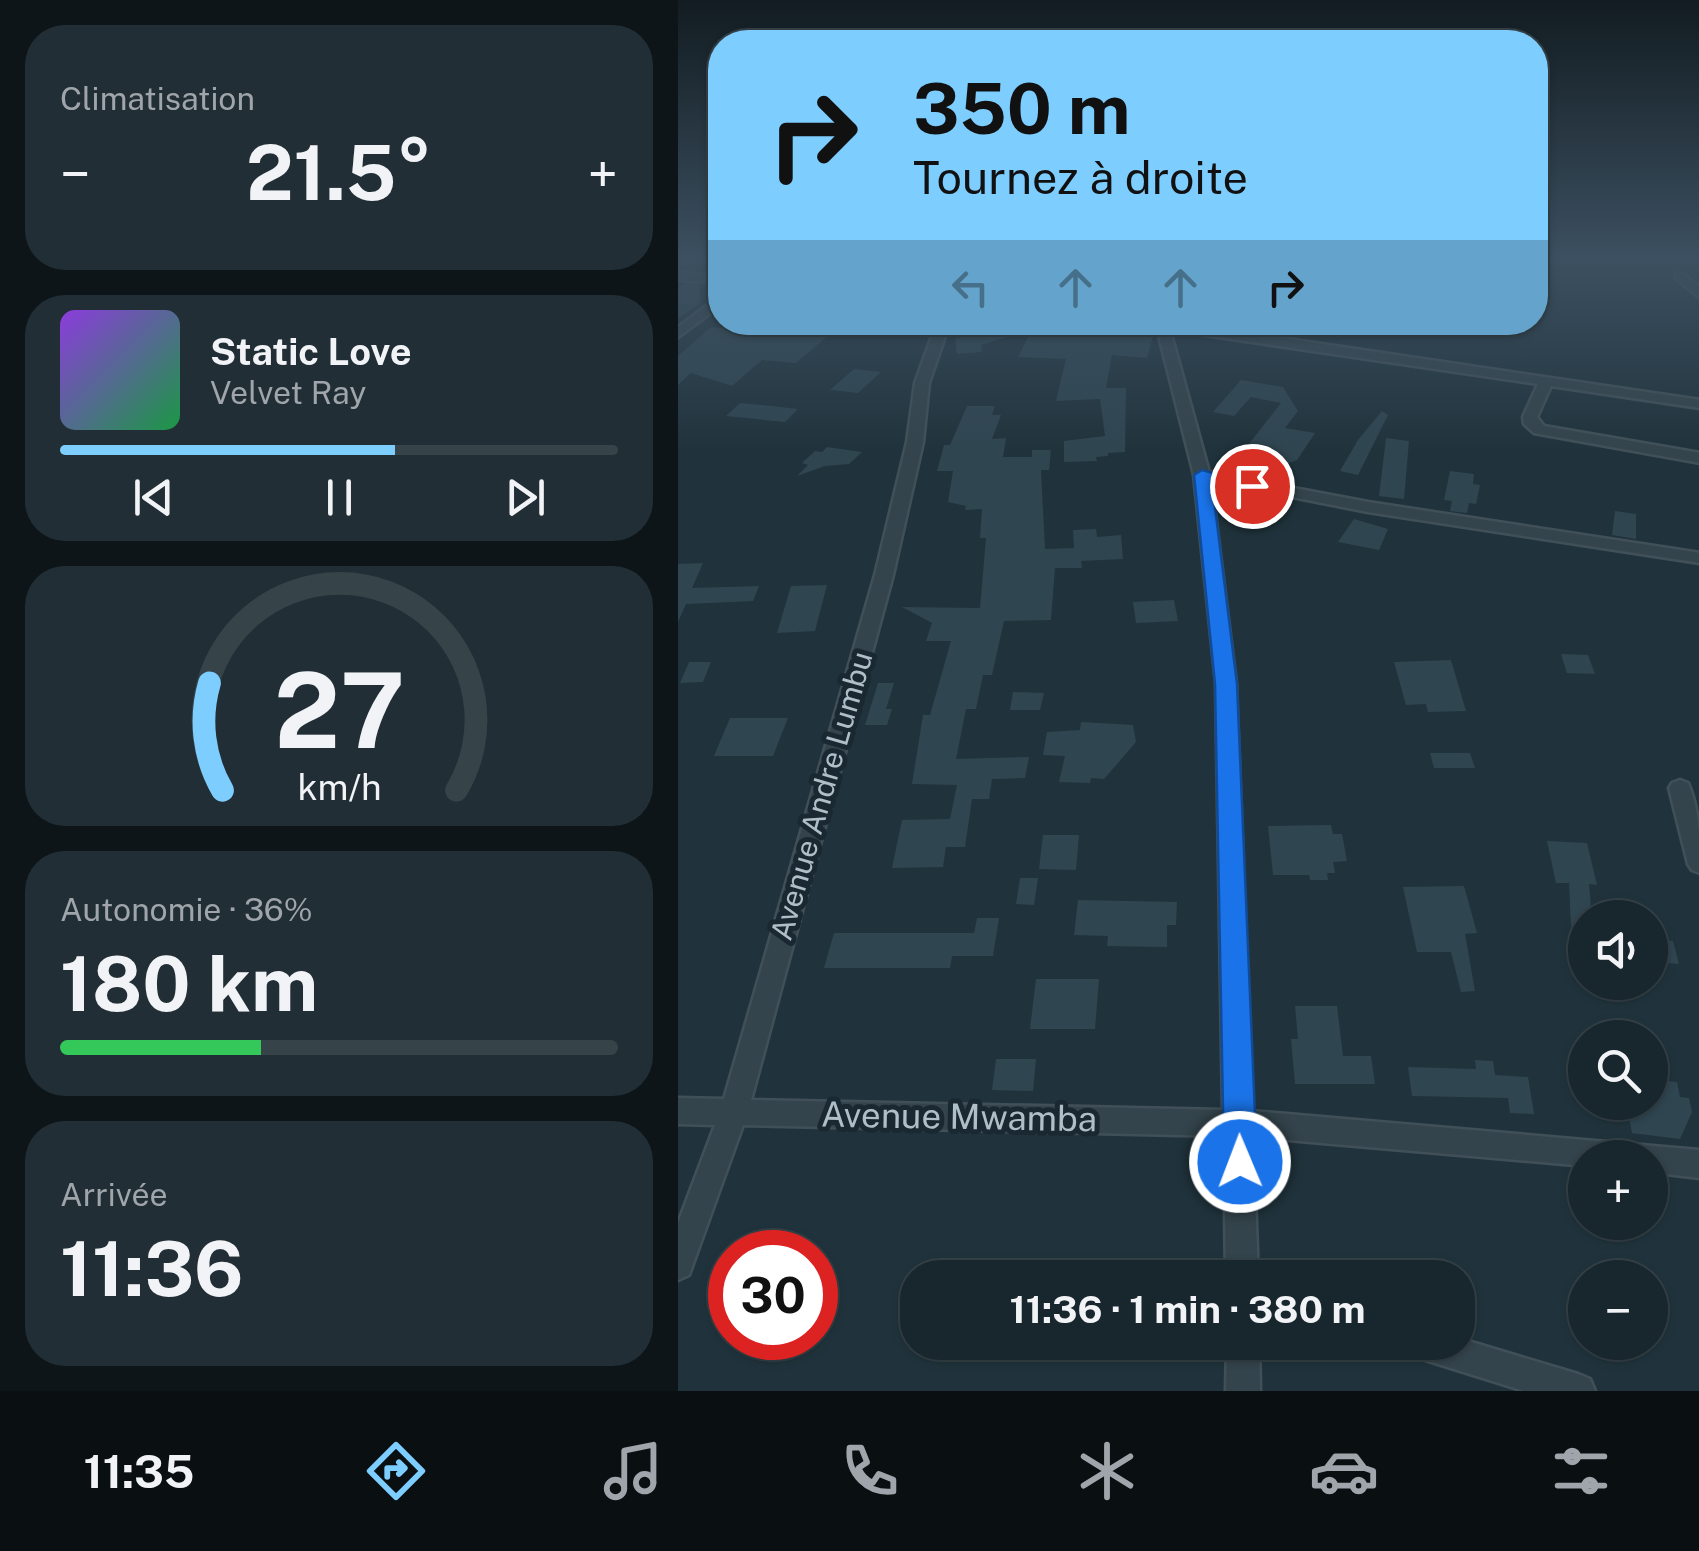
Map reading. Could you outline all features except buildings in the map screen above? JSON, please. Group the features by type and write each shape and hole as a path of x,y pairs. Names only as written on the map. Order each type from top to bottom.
{"street":[{"name":"Avenue Andre Lumbu","path":"678,1264 734,1112 884,575 915,442 922,383 939,335"},
{"path":"1160,335 1202,475 1226,684 1242,1260"},
{"path":"1237,335 1700,404"},
{"path":"1546,381 1530,417 1539,430 1700,458"},
{"path":"1202,475 1368,507 1700,558"},
{"path":"1680,788 1700,864"},
{"name":"Avenue Mwamba","path":"678,1111 1240,1123 1568,1151"},
{"name":"Avenue Mwamba","path":"1668,1160 1700,1164"},
{"path":"1475,1359 1578,1391"},
{"path":"1242,1360 1243,1391"}],"route":[{"path":"1240,1162 1226,684 1202,475 1252,486"}]}
